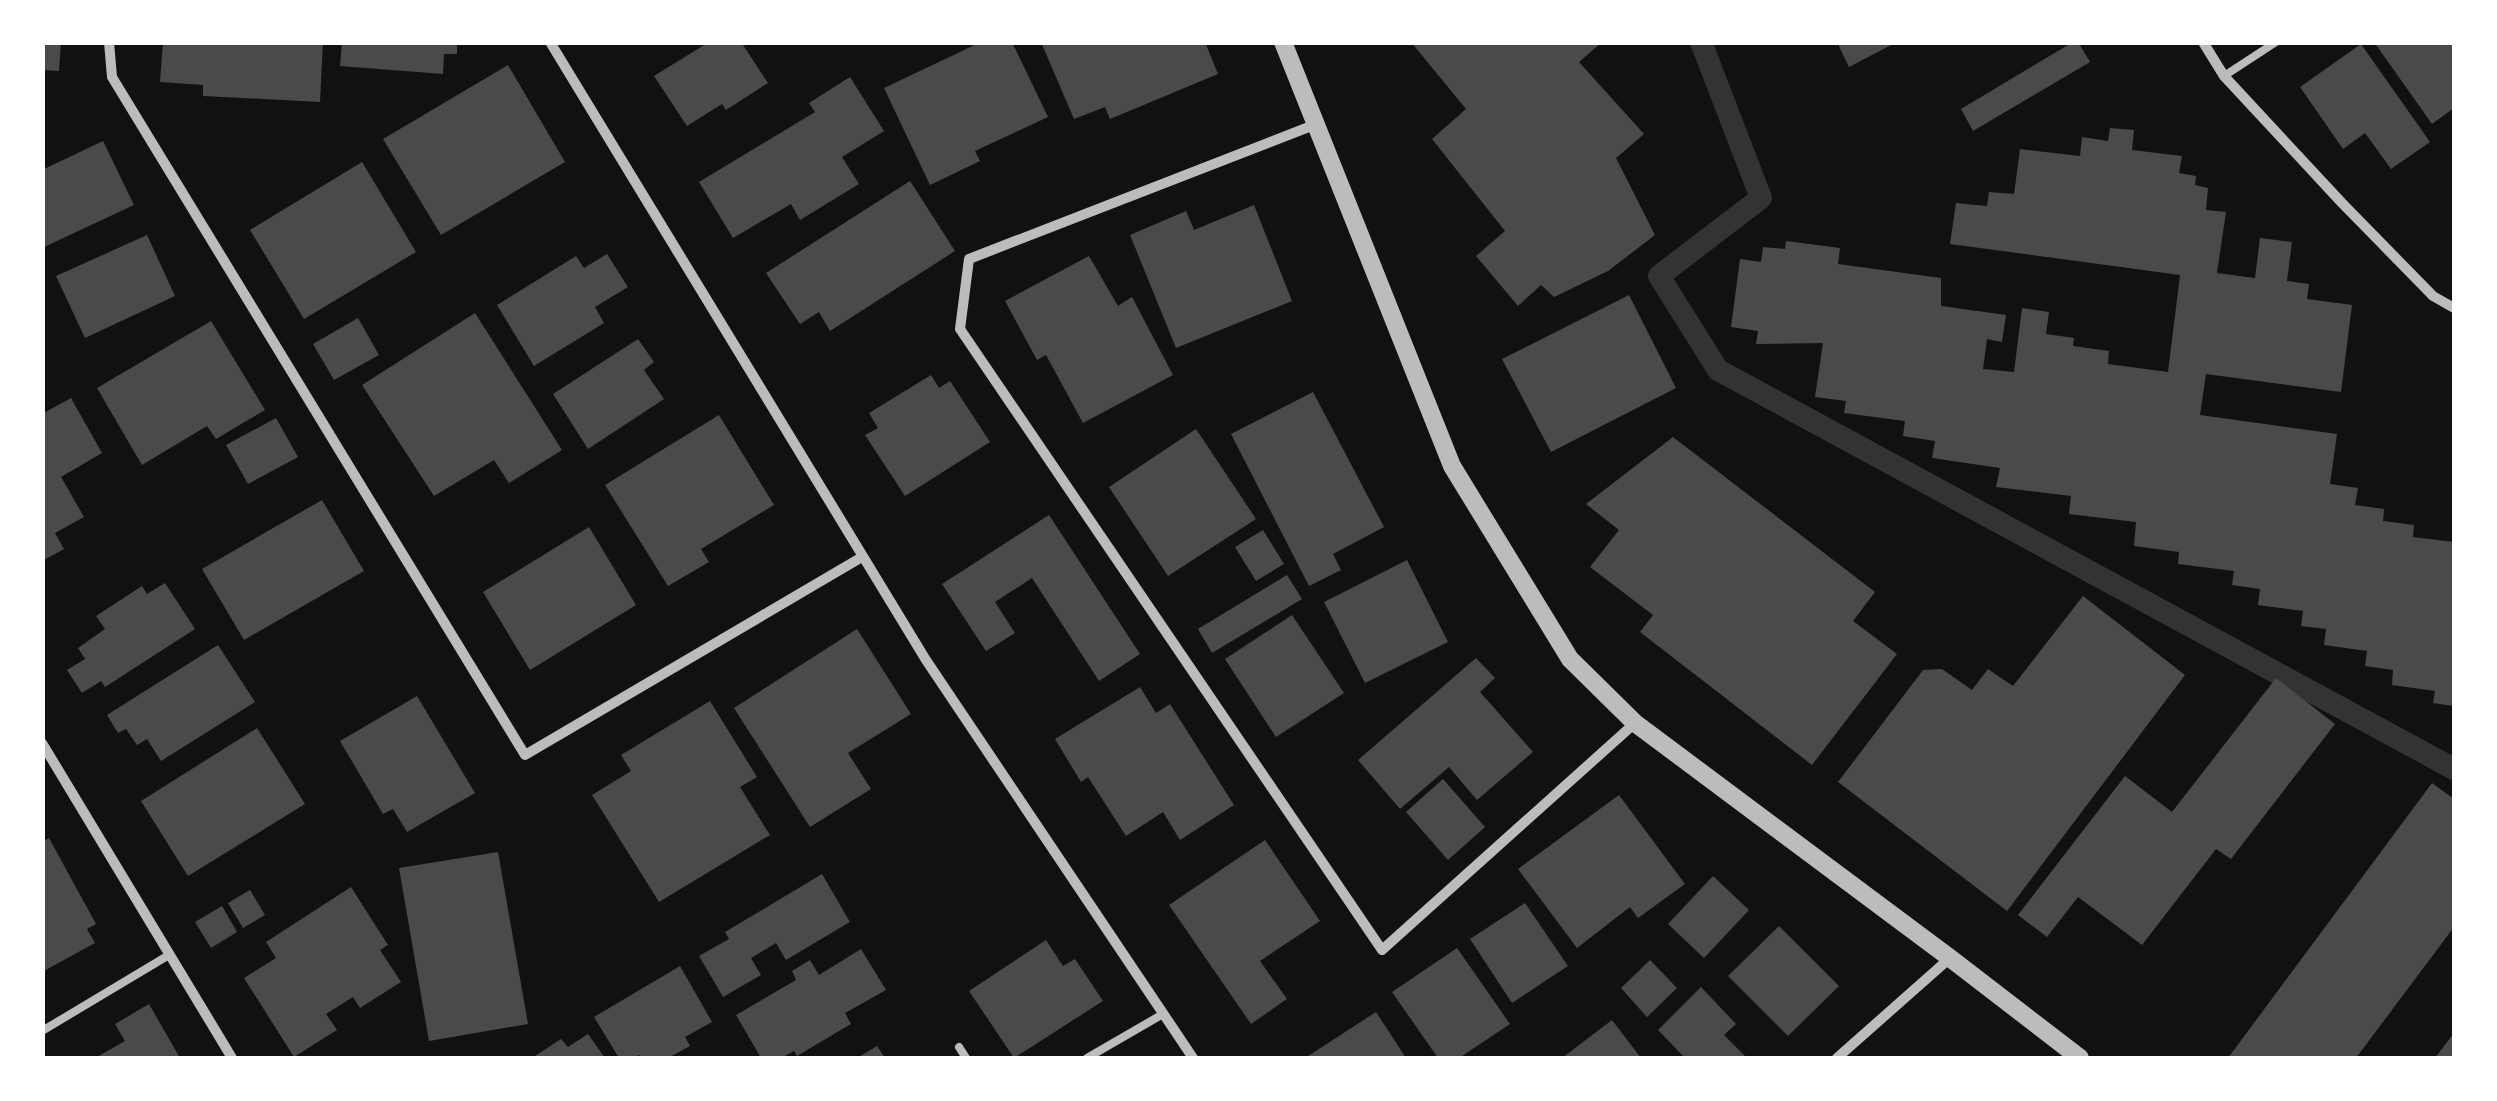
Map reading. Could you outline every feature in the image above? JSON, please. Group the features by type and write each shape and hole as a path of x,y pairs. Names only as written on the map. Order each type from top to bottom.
{"street":[{"path":"109,42 112,77 525,755 862,557"},
{"path":"550,42 926,660 1192,1058"},
{"path":"1283,42 1452,466 1570,659 1635,723 2080,1058"},
{"path":"2203,42 2224,76 2342,203 2434,296 2454,308"},
{"path":"1314,125 969,259 960,329 1382,950 1635,723"},
{"path":"42,743 232,1058"},
{"path":"1837,1058 1950,958"}],"lane":[{"path":"2224,76 2276,42"},
{"path":"42,1031 169,955"},
{"path":"1086,1058 1163,1014"},
{"path":"959,1047 966,1058"}],"building":[{"path":"42,42 61,42 59,71 42,70"},
{"path":"163,42 323,42 320,102 203,96 203,85 160,82"},
{"path":"342,42 457,42 457,54 444,54 443,74 340,66"},
{"path":"709,42 741,42 768,83 726,110 722,104 687,126 654,76"},
{"path":"981,42 1012,42 1048,117 975,151 980,161 930,185 884,88"},
{"path":"1041,42 1205,42 1218,74 1110,119 1105,107 1074,119"},
{"path":"1411,42 1602,42 1579,62 1644,134 1616,158 1655,235 1608,271 1554,297 1541,285 1518,306 1476,256 1505,231 1432,139 1466,109"},
{"path":"1837,42 1897,42 1849,67"},
{"path":"2078,42 2090,62 1973,131 1961,109"},
{"path":"2374,42 2454,42 2454,108 2432,124"},
{"path":"2361,44 2430,142 2391,169 2365,133 2343,149 2300,87"},
{"path":"508,65 565,162 441,235 383,139"},
{"path":"850,77 884,131 842,157 859,184 800,220 791,204 733,238 699,182 815,112 809,103"},
{"path":"2110,128 2134,130 2132,150 2182,156 2179,173 2196,176 2195,185 2208,188 2206,210 2226,212 2217,273 2255,278 2260,238 2292,242 2287,281 2309,284 2307,299 2352,305 2341,392 2206,374 2200,415 2337,434 2330,484 2358,488 2355,505 2384,509 2383,521 2414,525 2413,537 2454,542 2454,706 2433,703 2435,691 2392,685 2393,670 2365,666 2367,651 2324,645 2326,629 2301,626 2303,611 2258,605 2260,589 2232,585 2234,571 2178,564 2179,552 2134,546 2136,522 2069,514 2071,496 1996,487 2000,468 1932,458 1935,441 1903,436 1905,421 1844,413 1846,401 1815,397 1823,343 1756,344 1758,331 1731,327 1740,259 1761,262 1763,247 1785,249 1786,241 1840,248 1838,264 1941,278 1941,306 2006,315 2002,342 1987,339 1983,369 2014,372 2022,308 2049,312 2046,334 2074,338 2073,346 2109,351 2108,364 2168,372 2180,275 1950,244 1956,203 1987,206 1989,192 2014,194 2020,149 2080,156 2082,137 2108,141"},
{"path":"103,141 134,205 42,248 42,170"},
{"path":"362,162 416,252 304,319 250,230"},
{"path":"910,181 955,251 830,331 819,312 800,324 766,273"},
{"path":"1254,205 1292,301 1176,348 1130,235 1186,211 1194,230"},
{"path":"147,235 175,296 85,338 56,276"},
{"path":"607,254 628,287 595,307 604,323 534,366 497,305 576,256 584,268"},
{"path":"1089,256 1118,306 1132,297 1173,375 1083,423 1046,355 1037,360 1005,301"},
{"path":"1629,295 1676,388 1551,452 1502,359"},
{"path":"475,313 562,450 509,483 494,460 434,496 362,385"},
{"path":"358,318 379,355 334,380 313,344"},
{"path":"211,321 265,410 216,439 207,426 142,465 97,388"},
{"path":"638,339 654,362 644,370 664,399 588,449 553,394"},
{"path":"931,375 939,388 950,381 990,442 905,496 865,435 878,428 869,413"},
{"path":"1313,392 1384,527 1333,554 1341,570 1309,586 1231,434"},
{"path":"71,398 102,453 61,477 84,517 55,533 64,549 42,561 42,414"},
{"path":"719,415 774,505 701,549 709,562 668,586 605,485"},
{"path":"276,418 298,457 248,484 226,445"},
{"path":"1196,429 1256,519 1168,576 1109,487"},
{"path":"1673,437 1875,592 1853,621 1897,654 1812,765 1640,632 1653,615 1590,567 1619,530 1586,504"},
{"path":"322,500 364,571 244,640 202,569"},
{"path":"1049,515 1140,654 1099,681 1032,578 995,602 1015,633 986,651 942,584"},
{"path":"589,527 636,605 530,670 483,592"},
{"path":"1263,530 1284,564 1256,581 1235,547"},
{"path":"1407,560 1448,642 1365,683 1324,602"},
{"path":"1287,575 1302,599 1212,653 1198,629"},
{"path":"165,583 195,629 105,687 101,681 82,693 67,670 85,659 78,648 105,629 96,616 142,586 147,594"},
{"path":"2083,596 2185,675 2007,911 1838,782 1923,670 1942,669 1972,690 1988,669 2013,686"},
{"path":"1292,615 1344,693 1276,737 1225,659"},
{"path":"857,629 911,714 848,753 871,789 810,827 734,708"},
{"path":"218,645 255,702 161,761 147,739 137,745 126,729 118,733 107,715"},
{"path":"1476,658 1495,678 1480,692 1533,752 1477,800 1449,767 1400,809 1358,760"},
{"path":"2276,678 2335,724 2231,859 2216,849 2142,945 2078,897 2047,937 2018,915 2125,776 2172,812"},
{"path":"1140,687 1156,713 1170,704 1234,805 1180,840 1163,812 1126,836 1088,777 1081,782 1055,739"},
{"path":"417,696 475,793 407,832 393,809 383,814 340,741"},
{"path":"710,701 757,777 740,787 770,835 659,902 592,795 631,771 621,755"},
{"path":"257,728 305,804 188,876 141,801"},
{"path":"1443,779 1485,827 1448,860 1406,812"},
{"path":"2432,783 2454,799 2454,927 2356,1058 2228,1058"},
{"path":"1619,795 1685,884 1638,918 1630,907 1577,948 1518,869"},
{"path":"49,838 96,924 87,929 95,943 42,972 42,842"},
{"path":"1265,840 1320,921 1260,961 1287,999 1251,1024 1169,905"},
{"path":"498,852 528,1024 429,1041 399,868"},
{"path":"822,874 850,922 786,960 776,943 751,958 761,975 723,997 699,956 729,939 725,932"},
{"path":"1713,876 1749,910 1704,958 1668,924"},
{"path":"351,887 388,945 380,950 401,982 360,1008 353,997 326,1014 337,1030 294,1057 244,978 276,958 266,942"},
{"path":"250,890 265,915 243,928 228,903"},
{"path":"1525,903 1568,966 1512,1003 1470,939"},
{"path":"222,906 237,932 211,948 195,922"},
{"path":"1779,926 1839,986 1788,1036 1728,976"},
{"path":"1046,940 1063,966 1075,959 1103,1001 1014,1058 969,991"},
{"path":"1457,948 1510,1024 1459,1058 1438,1058 1392,992"},
{"path":"861,949 886,990 845,1013 851,1024 797,1056 794,1051 781,1058 761,1058 736,1015 796,980 792,971 810,960 819,975"},
{"path":"1650,960 1677,988 1647,1017 1621,988"},
{"path":"680,966 712,1022 685,1037 690,1046 668,1058 619,1058 594,1017"},
{"path":"1701,987 1736,1024 1724,1035 1747,1058 1685,1058 1658,1030"},
{"path":"149,1004 180,1058 95,1058 125,1041 115,1024"},
{"path":"1376,1012 1406,1058 1305,1058"},
{"path":"1612,1020 1641,1058 1562,1058"},
{"path":"2454,1033 2454,1058 2435,1058"},
{"path":"588,1034 605,1058 532,1058 561,1039 568,1047"},
{"path":"877,1046 885,1058 857,1058"}],"waterway":[{"path":"1701,42 1761,198 1659,276 1718,370 2454,769"}]}
